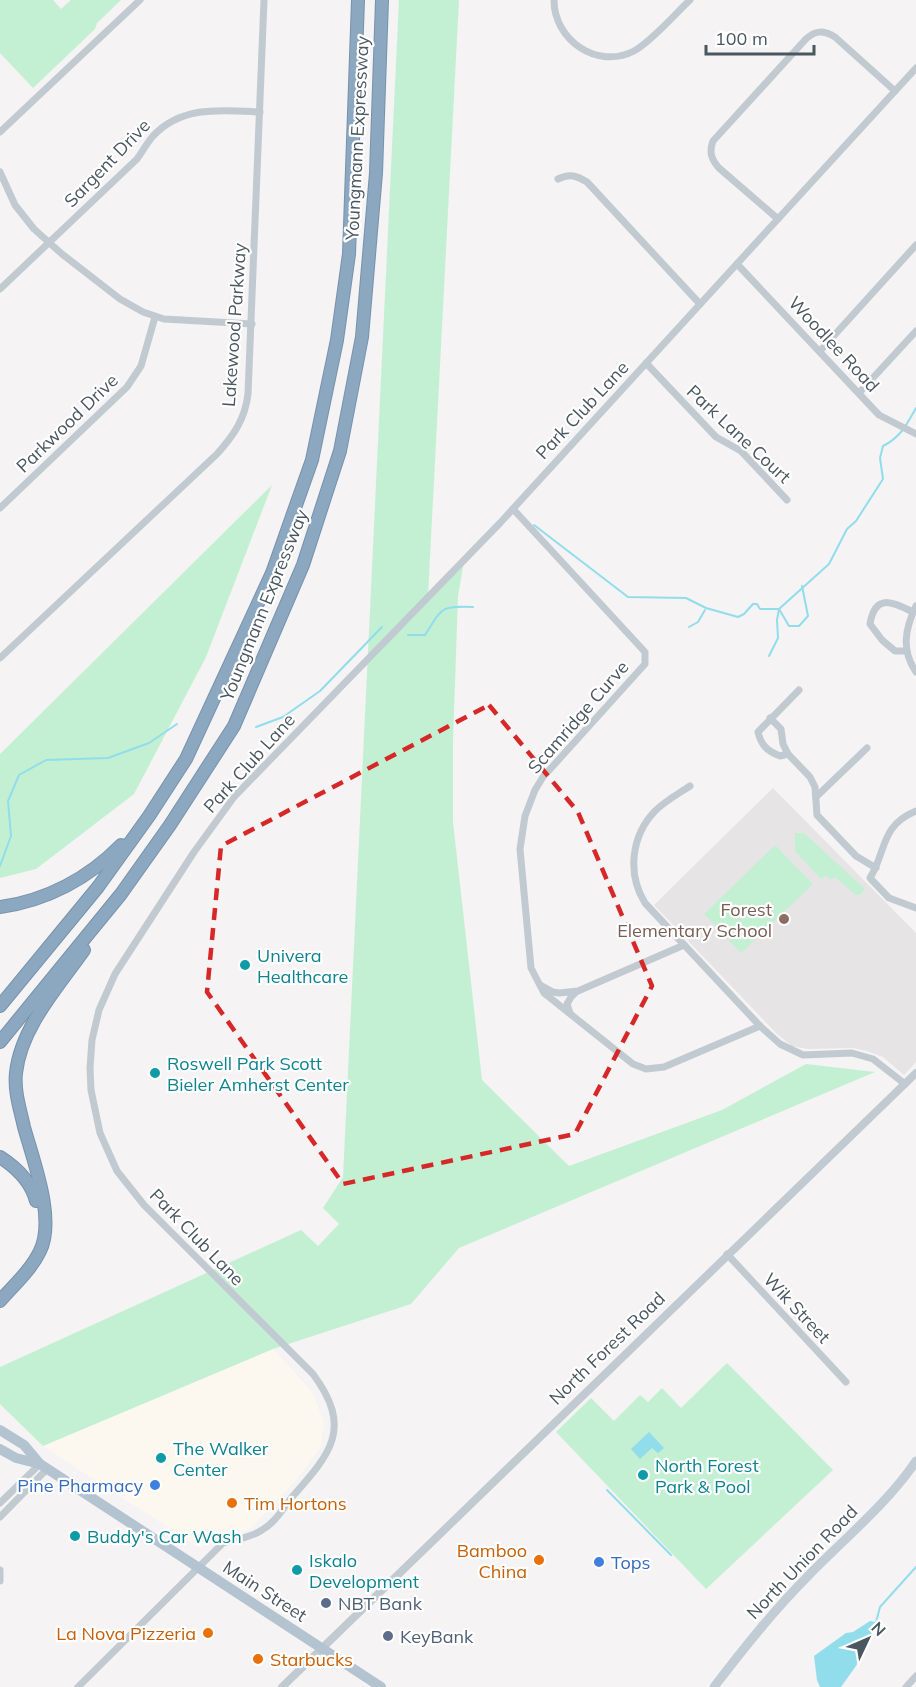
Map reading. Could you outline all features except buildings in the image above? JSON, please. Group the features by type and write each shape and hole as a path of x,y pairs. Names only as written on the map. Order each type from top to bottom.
{"highway":[{"name":"Youngmann Expressway","path":"0,1006 98,887 149,816 186,759 272,573 312,460 335,351 349,254 358,0"},
{"name":"Youngmann Expressway","path":"0,1042 120,894 170,825 234,726 303,565 340,451 362,336 376,173 382,0"},
{"path":"0,907 38,898 58,890 112,854 149,816"},
{"path":"0,1301 38,1255 45,1237 47,1223 17,1100 15,1075 18,1060 30,1030 41,1011 90,942 120,894"},
{"path":"0,1157 18,1170 31,1186 40,1217 38,1244 32,1257 0,1294"}],"main road":[{"name":"Main Street","path":"0,1430 24,1445 44,1466 381,1687"},
{"name":"Main Street","path":"0,1449 16,1458 44,1466"},
{"name":"North Union Road","path":"714,1687 750,1639 786,1599 892,1493 916,1461"}],"street":[{"path":"0,132 140,0"},
{"name":"Lakewood Parkway","path":"0,658 229,440 243,419 247,405 252,324 264,0"},
{"path":"554,0 555,15 570,40 585,51 604,55 635,50 688,2"},
{"path":"778,219 720,168 710,152 713,141 720,132 767,80 805,39 811,34 823,32 835,38 895,91"},
{"name":"Park Club Lane","path":"78,1687 223,1543 250,1537 265,1529 326,1457 333,1441 333,1420 328,1398 313,1374 152,1214 117,1171 100,1133 91,1090 90,1054 99,1010 108,987 194,852 234,797 513,509 916,68"},
{"name":"Sargent Drive","path":"0,288 137,159 154,135 173,120 193,112 260,112"},
{"path":"0,172 22,216 48,243 120,299 155,317 183,321 252,324"},
{"path":"558,179 564,176 577,176 587,182 700,304"},
{"path":"820,351 916,246"},
{"name":"Woodlee Road","path":"737,264 879,415 916,434"},
{"name":"Parkwood Drive","path":"0,508 128,387 141,366 155,317"},
{"path":"859,393 916,332"},
{"name":"Park Lane Court","path":"646,363 716,437 741,451 787,500"},
{"name":"Scamridge Curve","path":"513,509 645,652 645,664 554,763 535,790 527,808 520,849 531,968 534,978"},
{"path":"906,651 895,651 882,640 870,624 872,613 880,604 892,601 915,609 907,630 906,651 916,672"},
{"path":"788,754 780,756 772,753 760,743 758,732 799,690"},
{"path":"770,718 781,729 783,744 788,754 810,777 815,787 817,815 856,856 876,868"},
{"path":"816,797 867,748"},
{"path":"690,786 658,808 647,821 637,842 635,876 640,895 645,903 760,1026 780,1044 803,1055 852,1053 873,1059 905,1084"},
{"path":"916,811 903,816 891,830 883,843 876,868 870,878 889,898 916,908"},
{"path":"534,978 553,992 569,993 684,945"},
{"path":"534,978 544,993 571,1015 633,1064 646,1069 664,1067 760,1026"},
{"path":"571,1015 567,1004 578,991"},
{"name":"North Forest Road","path":"282,1687 916,1073"},
{"name":"Wik Street","path":"727,1254 846,1382"},
{"path":"0,1503 44,1466"},
{"path":"0,1517 44,1466"},
{"path":"0,1570 0,1581"}],"highlighted area":[{"path":"489,705 578,812 652,986 575,1134 343,1184 207,992 221,846"}],"shaded area":[{"name":"Forest Elementary School","path":"773,788 916,933 916,1062 904,1075 883,1057 867,1051 853,1048 808,1049 792,1046 777,1034 654,905"},
{"path":"273,1349 313,1393 324,1423 320,1448 296,1480 249,1530 217,1538 200,1548 43,1446"}],"green space":[{"path":"0,0 53,0 61,9 71,0 121,0 97,23 95,29 33,88 0,53"},
{"path":"399,0 459,0 428,596 464,561 458,596 453,822 482,1080 569,1166 722,1110 806,1064 875,1072 459,1248 411,1304 273,1349 43,1446 0,1404 0,1367 301,1230 318,1246 339,1224 323,1208 343,1177"},
{"path":"272,485 206,657 134,794 36,869 0,878 0,754"},
{"path":"795,833 804,833 865,889 861,894 856,895 835,877 830,880 826,875 821,879 795,851"},
{"path":"775,845 813,884 741,953 704,914"},
{"path":"727,1363 833,1470 706,1589 556,1432 591,1398 614,1421 640,1395 648,1402 662,1388 681,1408"}],"water":[{"path":"649,1432 664,1448 658,1453 652,1448 640,1459 631,1449"},
{"path":"870,1621 876,1622 878,1627 857,1656 858,1663 841,1687 820,1687 814,1656 846,1633 853,1632"}],"waterway":[{"path":"534,525 628,597 686,598 706,608 738,617 753,604 757,604 760,609 779,609 829,564 847,529 856,521 883,479 880,458 883,446 899,434 916,408"},
{"path":"779,609 789,626 799,626 808,616 802,586"},
{"path":"408,635 425,635 443,610 454,607 473,607"},
{"path":"769,656 778,638 779,609"},
{"path":"689,627 698,622 705,610"},
{"path":"256,727 283,717 320,691 382,627"},
{"path":"0,866 11,836 8,801 19,775 46,760 108,758 149,743 177,724"},
{"path":"607,1490 671,1555"},
{"path":"876,1622 880,1607 916,1567"}],"place":[{"name":"Forest Elementary School","path":"784,919"},
{"name":"Univera Healthcare","path":"245,965"},
{"name":"Roswell Park Scott Bieler Amherst Center","path":"155,1073"},
{"name":"The Walker Center","path":"161,1458"},
{"name":"North Forest Park & Pool","path":"643,1475"},
{"name":"Pine Pharmacy","path":"155,1485"},
{"name":"Tim Hortons","path":"232,1503"},
{"name":"Buddy's Car Wash","path":"75,1536"},
{"name":"Bamboo China","path":"539,1560"},
{"name":"Tops","path":"599,1562"},
{"name":"Iskalo Development","path":"297,1570"},
{"name":"NBT Bank","path":"326,1603"},
{"name":"La Nova Pizzeria","path":"208,1633"},
{"name":"KeyBank","path":"388,1636"},
{"name":"Starbucks","path":"258,1659"}]}
